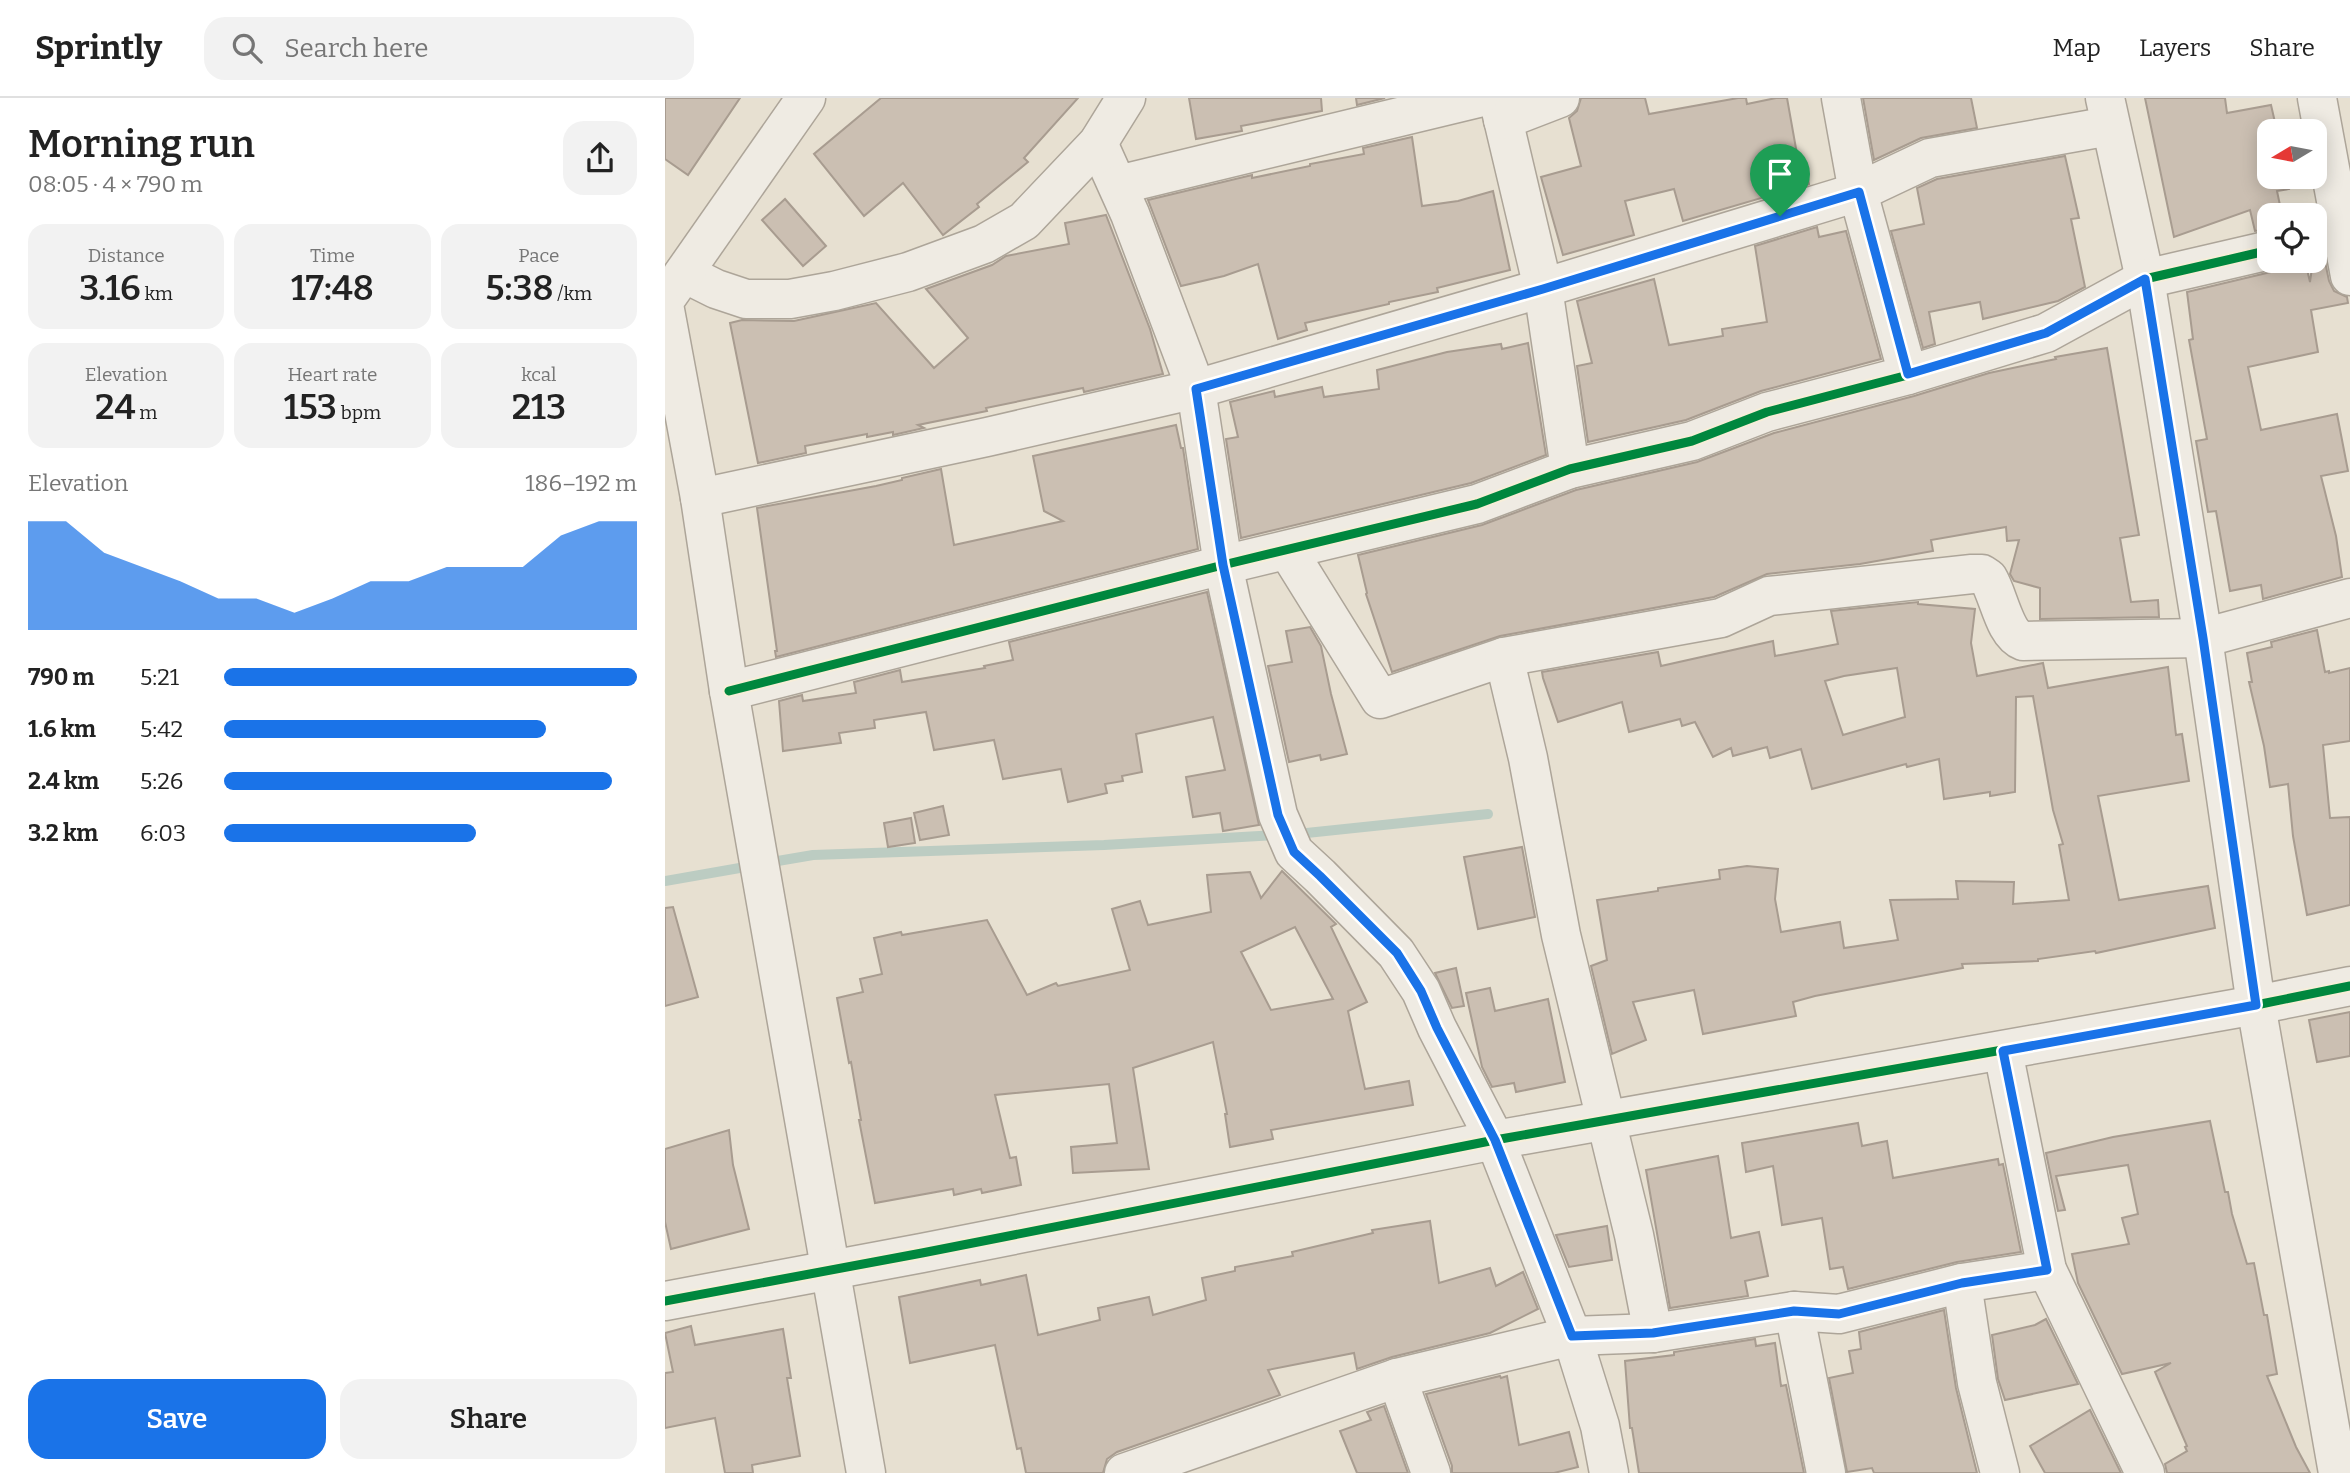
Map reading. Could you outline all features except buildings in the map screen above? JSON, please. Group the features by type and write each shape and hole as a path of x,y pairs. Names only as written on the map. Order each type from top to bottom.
{"street":[{"path":"675,287 806,98"},
{"path":"675,287 716,289 746,299 790,299 908,272 984,244 1024,220 1098,143 1126,98"},
{"path":"1118,185 1493,105 1560,98"},
{"path":"1841,98 1859,192 1908,374"},
{"path":"2318,98 2335,230 2350,276"},
{"path":"1493,105 1543,289 1570,469"},
{"path":"700,498 1196,389 1543,289 1859,192 1930,158 2108,112 2145,279 2203,638 2256,1005 2338,1473"},
{"path":"1098,143 1118,185 1196,389 1223,565 1278,815 1294,852 1397,953 1421,991 1437,1028 1495,1140 1572,1336 1600,1426 1609,1473"},
{"path":"729,691 1223,565 1478,504 1570,469 1692,441 1767,412 2046,333 2145,279 2257,253"},
{"path":"665,310 700,498 729,691 866,1473"},
{"path":"1288,551 1380,699 1504,657 1721,618 1769,596 1972,574 1988,578 2010,630 2016,639 2023,642 2203,638 2350,598"},
{"path":"1504,657 1528,758 1561,936 1634,1235 1653,1333"},
{"path":"665,1301 1495,1140 2003,1051 2350,986"},
{"path":"2003,1051 2047,1270 2145,1473"},
{"path":"1123,1473 1397,1378 1572,1336 1653,1333 1794,1311 1839,1314 1962,1283 2047,1270"},
{"path":"1962,1283 1977,1383 2000,1473"},
{"path":"1794,1311 1826,1473"},
{"path":"1397,1378 1431,1473"}],"waterway":[{"path":"1297,834 1488,814"},
{"path":"766,863 813,855 1104,845 1278,835"},
{"path":"665,881 751,866"}],"cycle path":[{"path":"729,691 1223,565 1477,504 1570,469 1692,441 1767,412 1908,375 2046,333 2145,279 2257,253"},
{"path":"665,1301 1495,1140 2350,986"}],"route":[{"path":"1859,192 1908,374 2046,333 2145,279 2203,638 2256,1005 2003,1051 2047,1270 1962,1283 1839,1314 1794,1311 1653,1333 1572,1336 1495,1140 1437,1028 1421,991 1397,953 1294,852 1278,815 1223,565 1196,389 1543,289 1780,216 1859,192"}]}
